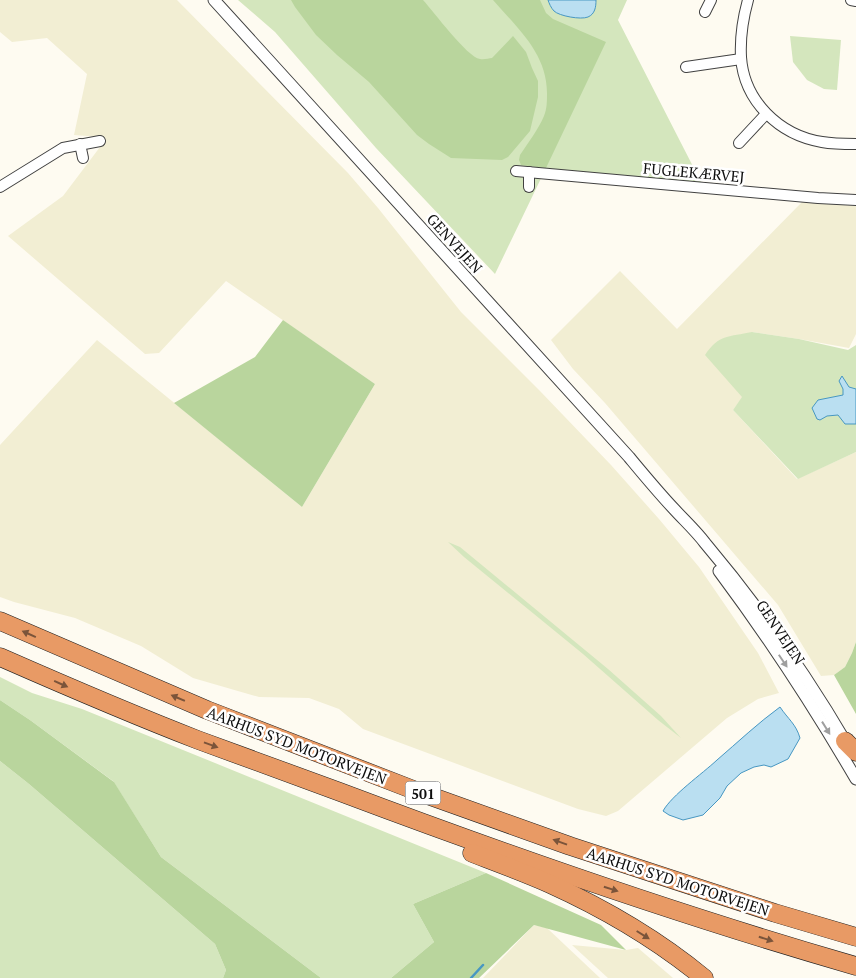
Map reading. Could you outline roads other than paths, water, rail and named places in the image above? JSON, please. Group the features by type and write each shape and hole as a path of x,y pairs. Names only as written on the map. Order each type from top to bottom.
{"highway":[{"name":"AARHUS SYD MOTORVEJEN","path":"0,621 207,710 419,792 552,840 683,884 856,937"},
{"name":"AARHUS SYD MOTORVEJEN","path":"0,657 77,691 197,739 560,872 768,940 856,966"},
{"path":"364,801 383,817 550,884 604,911 657,944 704,978"},
{"path":"683,884 775,903 856,926"}],"street":[{"name":"GENVEJEN","path":"214,0 622,450 672,508 704,541 776,634 851,747 856,759"},
{"path":"705,12 711,0"},
{"path":"748,0 744,12 741,37 741,59 753,97 766,114 780,126 802,136 822,142 856,144"},
{"path":"850,0 856,1"},
{"path":"686,67 741,59"},
{"path":"739,143 766,114"},
{"path":"0,187 63,148 100,141"},
{"path":"80,144 84,158"},
{"name":"FUGLEKÆRVEJ","path":"516,171 856,200"},
{"path":"529,172 529,187"},
{"name":"GENVEJEN","path":"672,508 771,644 800,687 856,779"}],"water":[{"path":"548,0 596,0 596,5 594,12 590,16 575,18 554,11"},
{"path":"842,376 849,387 856,389 856,424 845,424 838,415 827,416 820,420 817,419 812,408 818,400 843,395 843,389 839,381"},
{"path":"780,707 794,725 800,738 788,759 771,767 764,765 754,767 741,773 727,786 720,798 703,815 683,820 663,811 680,792"}],"waterway":[{"path":"471,978 483,965"}]}
